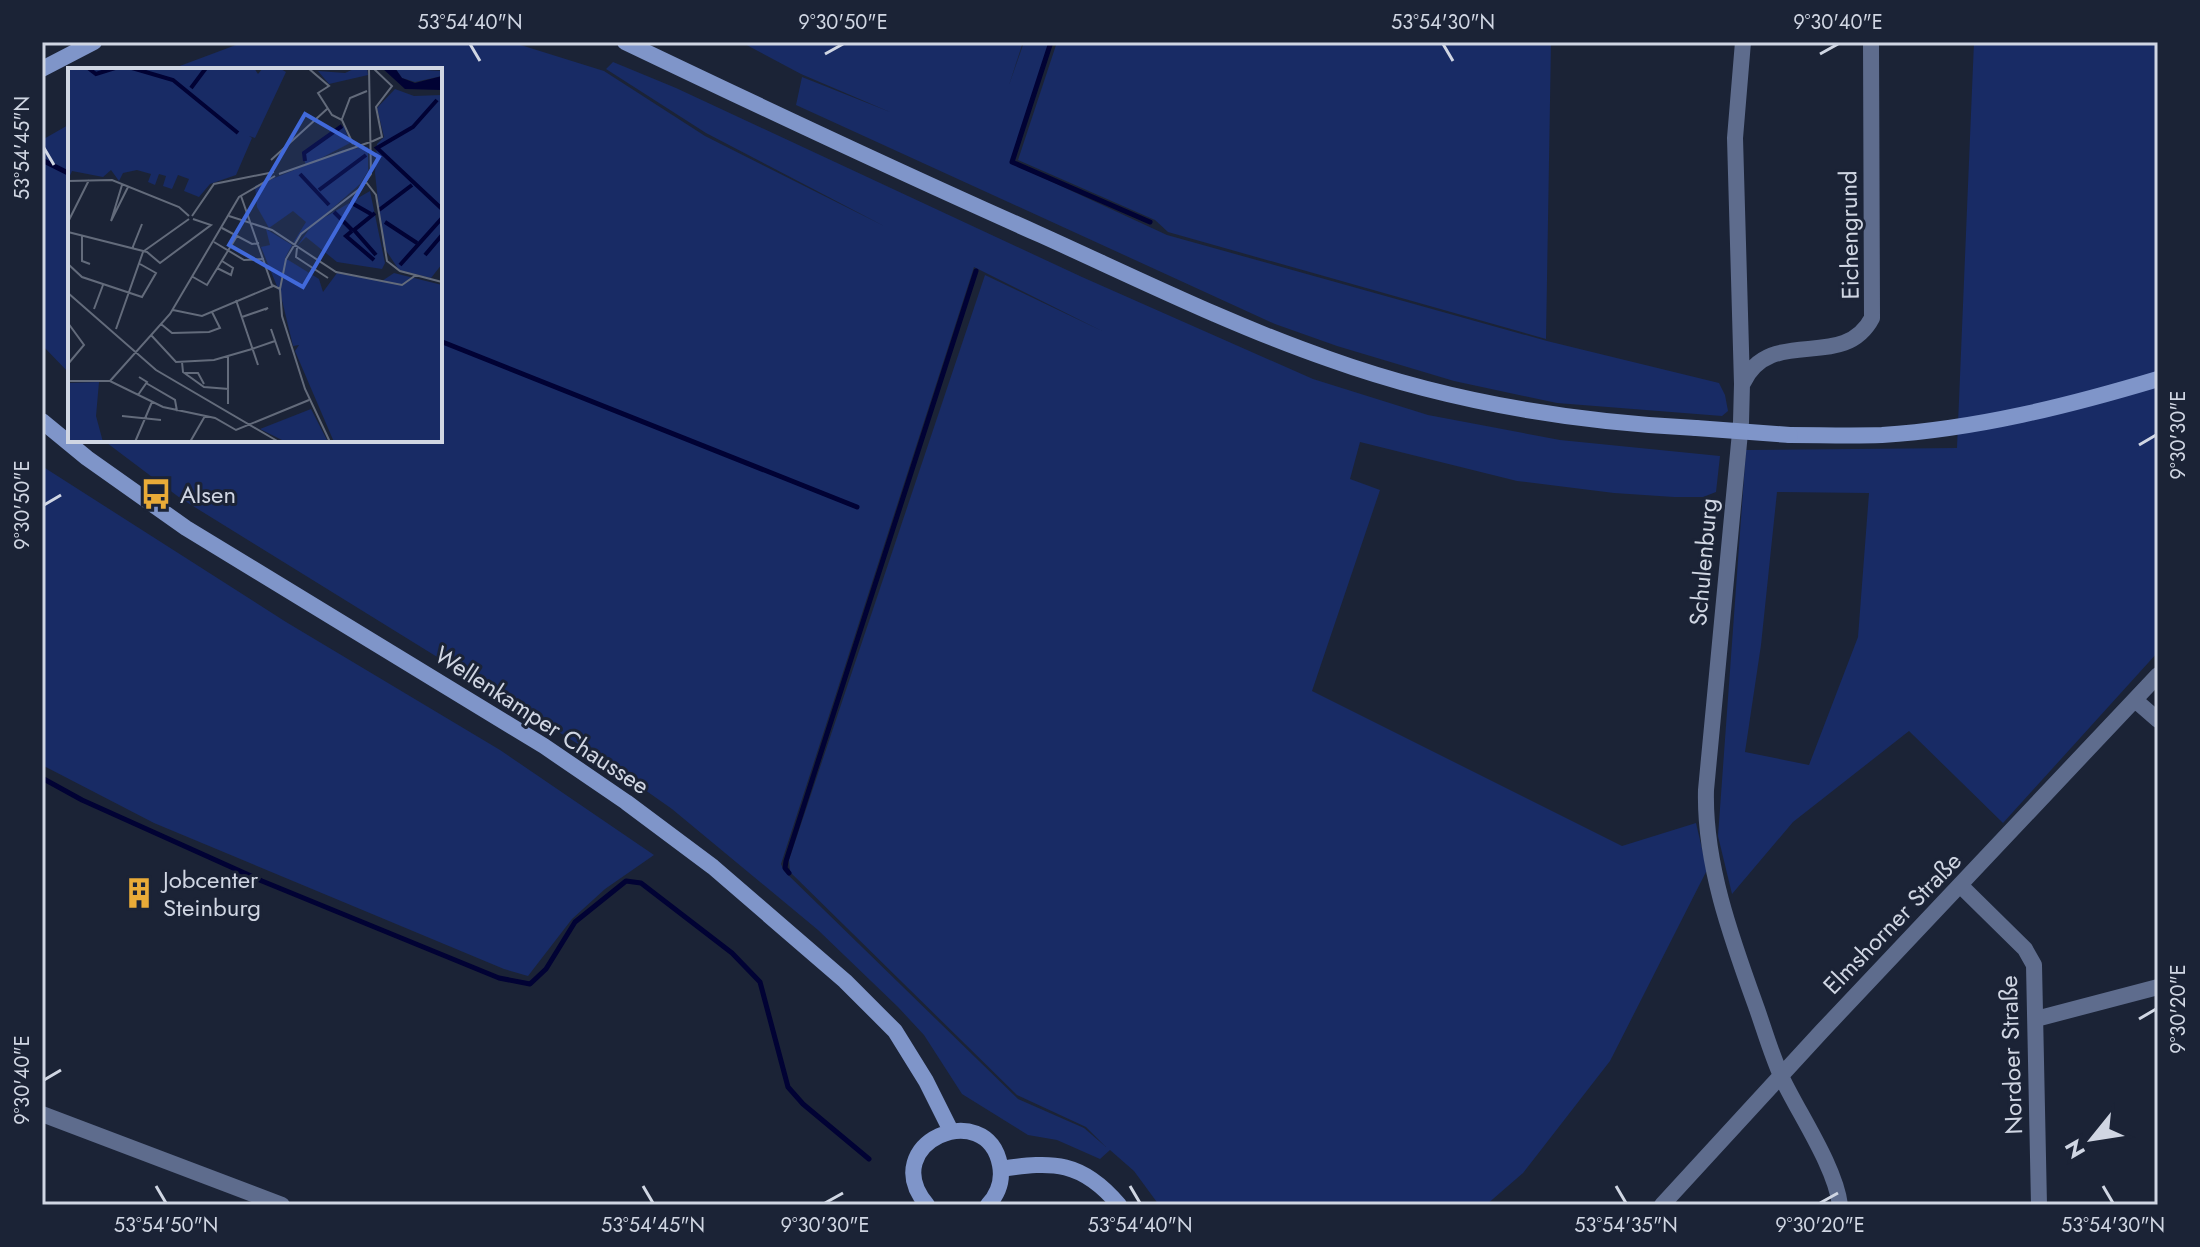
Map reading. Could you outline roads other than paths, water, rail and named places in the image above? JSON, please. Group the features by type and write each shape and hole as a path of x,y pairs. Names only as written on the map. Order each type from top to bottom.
{"main road":[{"path":"42,69 94,42"},
{"path":"625,42 868,158 1224,318 1331,360 1438,390 1542,413 1620,423 1790,435 1882,435 1973,425 2074,404 2158,379"},
{"name":"Wellenkamper Chaussee","path":"42,421 68,442"},
{"name":"Wellenkamper Chaussee","path":"69,442 186,528 544,746 713,867 845,981 895,1031 926,1081 951,1131"},
{"path":"921,1203 915,1184 916,1160 930,1140 951,1131 970,1132 985,1141 997,1155 1001,1169 999,1189 988,1205"},
{"path":"1001,1169 1042,1163 1059,1165 1072,1169 1101,1187 1119,1205"}],"street":[{"name":"Schulenburg","path":"1743,42 1735,138 1742,384 1706,790 1706,829 1724,907 1748,985 1781,1075 1831,1176 1840,1205"},
{"name":"Eichengrund","path":"1742,384 1756,362 1775,354 1852,341 1864,332 1872,318 1871,42"},
{"name":"Elmshorner Straße","path":"1662,1205 2158,675"},
{"path":"2135,700 2158,720"},
{"name":"Nordoer Straße","path":"1961,886 2031,958 2036,1019 2039,1205"},
{"path":"2036,1019 2158,987"},
{"path":"42,1114 282,1205"}],"waterway":[{"path":"1051,42 1012,162 1150,222"},
{"path":"42,160 68,173"},
{"path":"789,873 785,868 786,861 976,271"},
{"path":"442,342 857,507"},
{"path":"42,778 82,800 262,881 499,978 530,984 546,969 575,922 626,881 641,883 732,953 760,982 788,1087 803,1104 869,1159"}],"place":[{"name":"Alsen","path":"156,494"},
{"name":"Jobcenter Steinburg","path":"139,893"}]}
